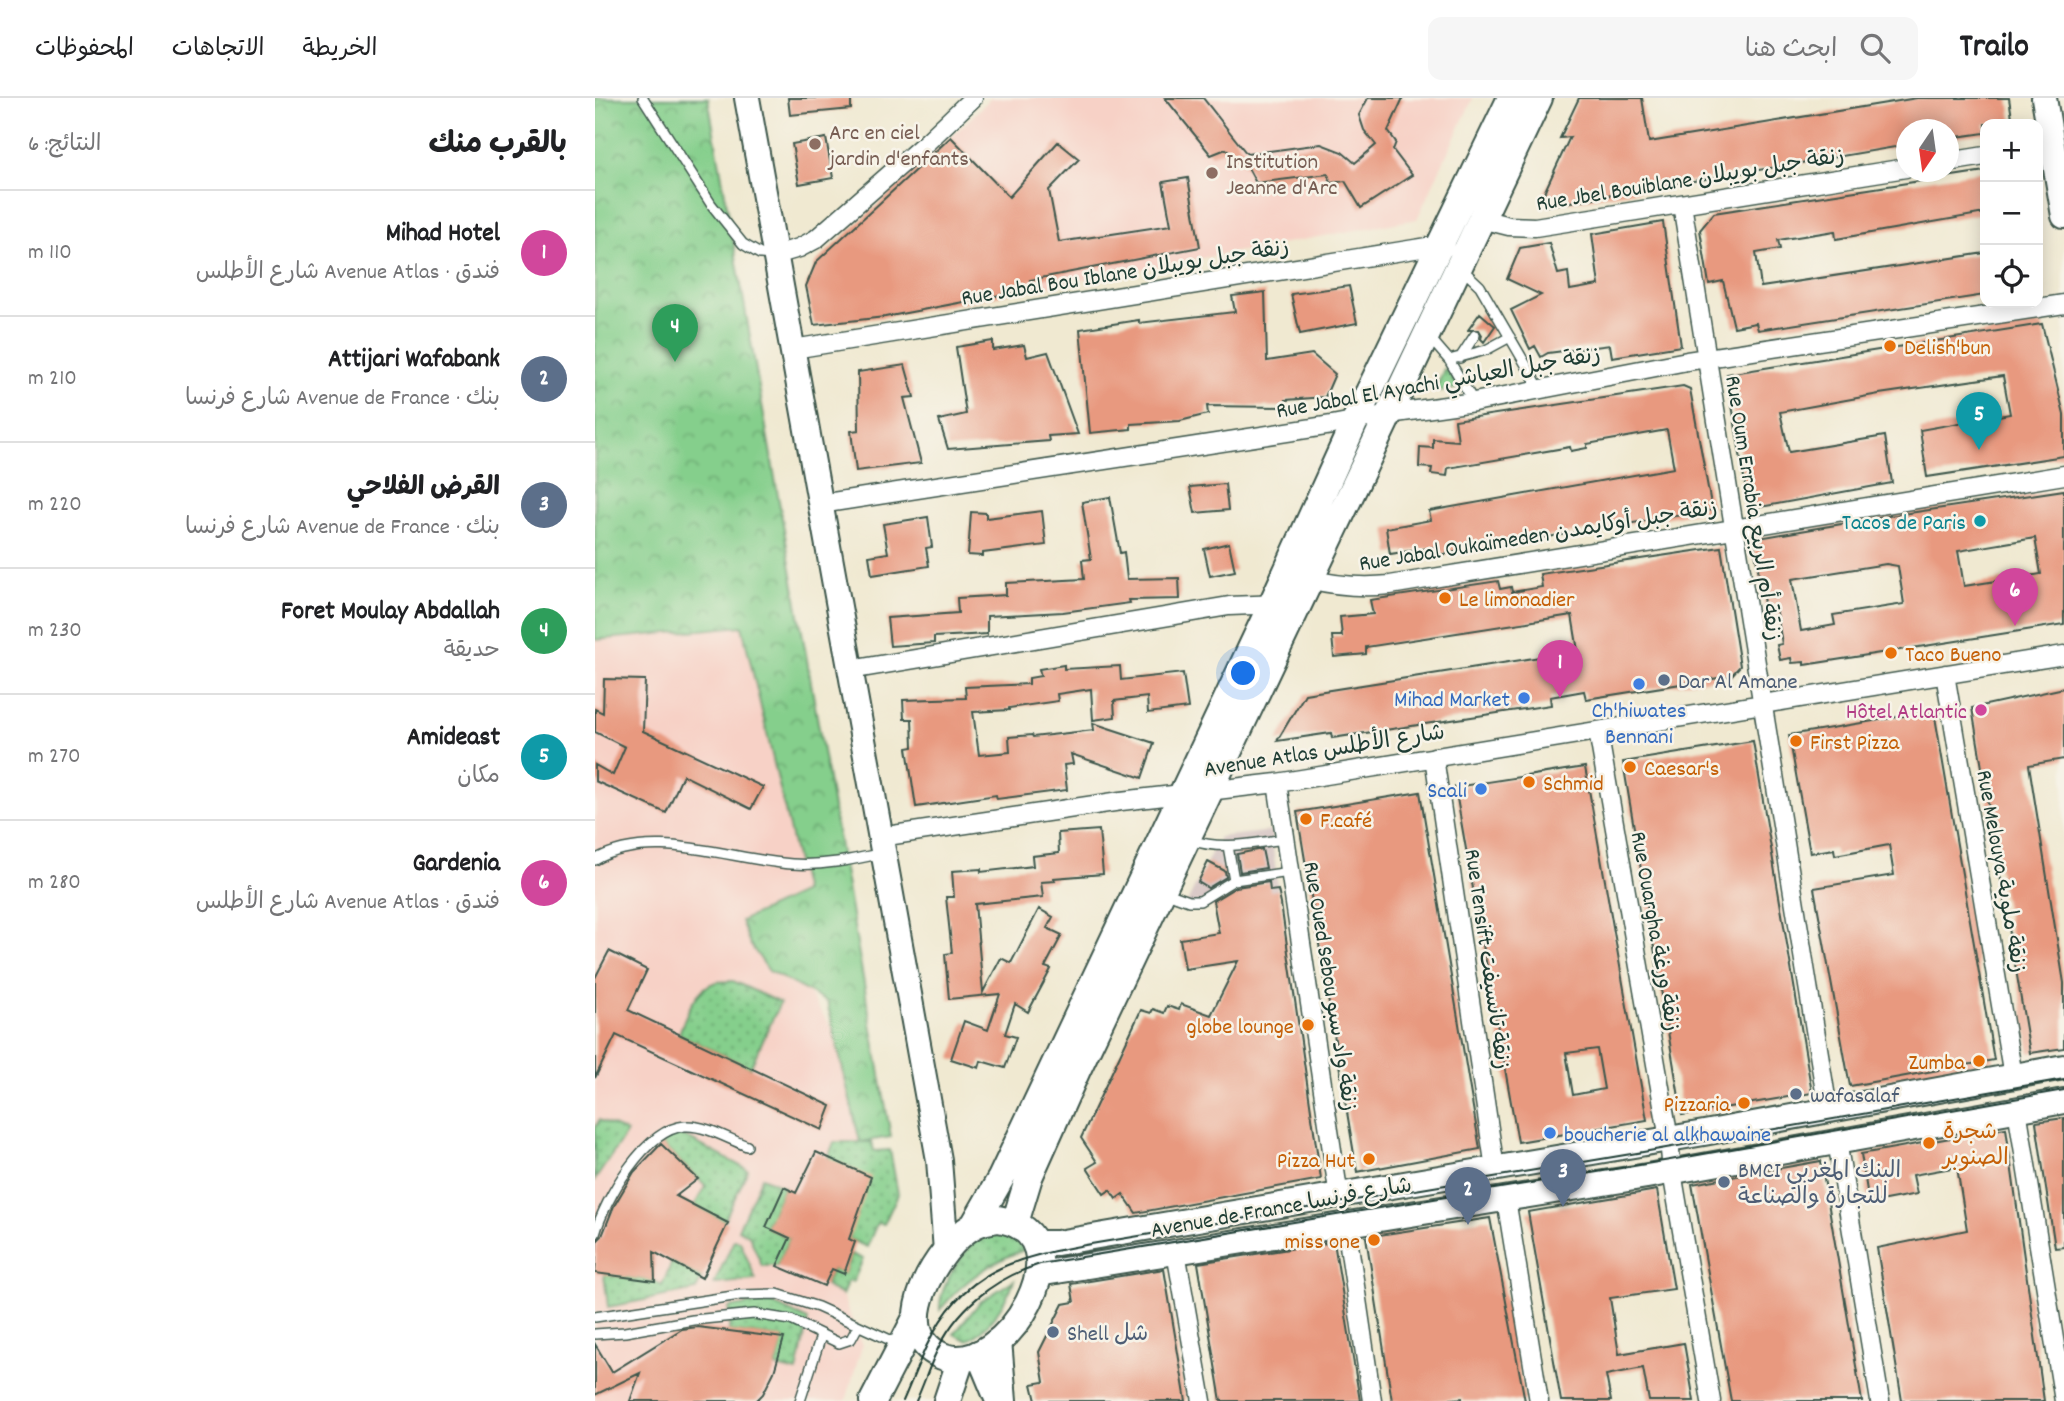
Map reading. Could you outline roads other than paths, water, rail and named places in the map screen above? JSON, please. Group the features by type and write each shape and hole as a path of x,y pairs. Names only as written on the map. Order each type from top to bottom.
{"main road":[{"path":"873,1401 916,1318 924,1290 946,1251 970,1228 1001,1178 1195,793 1285,604 1355,421 1511,98"},
{"path":"1285,604 1309,579 1539,98"},
{"path":"1014,1223 1035,1162 1186,838 1195,793"},
{"path":"947,1401 979,1351 1024,1311 1034,1289 1040,1259 1031,1235 1014,1223 999,1219 970,1228"},
{"path":"916,1318 921,1337 931,1349 944,1357 979,1351"}],"street":[{"path":"747,98 939,1160 946,1251"},
{"path":"775,255 799,248 816,239 973,98"},
{"path":"2044,98 2064,216"},
{"path":"1959,160 1980,157"},
{"name":"Rue Jbel Bouiblane زنقة جبل بويبلان","path":"1481,219 1509,226 1535,228 1896,171"},
{"name":"Rue Oum Errabia زنقة أم الربيع","path":"1682,204 1828,1110"},
{"name":"Rue Jabal Bou Iblane زنقة جبل بويبلان","path":"793,349 1439,247 1462,258"},
{"name":"Rue Jabal El Ayachi زنقة جبل العياشي","path":"820,504 1474,402 1706,359 2064,304"},
{"name":"Rue Jabal Oukaïmeden زنقة جبل أوكايمدن","path":"1309,579 1336,586 1372,587 2064,475"},
{"path":"850,670 1229,606 1285,604"},
{"name":"Avenue Atlas شارع الأطلس","path":"882,845 1121,801 1277,783 2064,655"},
{"name":"Rue Melouya زنقة ملوية","path":"1945,674 2013,1076"},
{"name":"Rue Ouargha زنقة ورغة","path":"1598,731 1672,1172"},
{"name":"Rue Tensift زنقة تانسيفت","path":"1434,757 1495,1169"},
{"name":"Rue Oued Sebou زنقة واد سبو","path":"1277,783 1339,1197"},
{"name":"Avenue de France شارع فرنسا","path":"1036,1243 1057,1243 1339,1197 2064,1067"},
{"name":"Avenue de France شارع فرنسا","path":"1038,1274 1672,1172 2064,1101"},
{"path":"2017,1109 2064,1401"},
{"path":"1837,1141 1880,1401"},
{"path":"939,1160 970,1228"},
{"path":"1672,1172 1710,1401"},
{"path":"1506,1199 1539,1401"},
{"path":"1346,1225 1372,1401"},
{"path":"1176,1252 1202,1401"},
{"path":"979,1351 998,1401"},
{"path":"979,1351 1005,1401"}],"lane":[{"path":"643,98 711,204 743,244 760,254 775,255"},
{"path":"1462,258 1540,390"},
{"path":"1488,319 1495,310"},
{"path":"1460,358 1475,335"},
{"path":"1425,336 1439,346 1474,402"},
{"path":"1449,360 1486,350 1510,337"},
{"path":"1186,838 1213,846 1285,839"},
{"path":"595,860 604,855 632,849 656,847 714,851 792,864 841,862 882,845"},
{"path":"1228,846 1234,880"},
{"path":"1160,890 1189,901 1200,901 1234,880 1290,872"},
{"path":"595,1234 610,1197 627,1172 649,1144 671,1129 687,1126 704,1129 747,1146"},
{"path":"595,1317 740,1295 777,1294 818,1307 901,1345"},
{"path":"595,1334 754,1314 792,1320 832,1341 847,1342 858,1326"},
{"path":"800,1401 821,1336"}],"tram line":[{"path":"903,1401 926,1347 957,1300 974,1284 993,1272 1038,1255 2064,1079"},
{"path":"916,1401 932,1361 953,1323 991,1287 1040,1264 1670,1160 2064,1090"}],"place":[{"name":"Arc en ciel jardin d'enfants","path":"815,144"},
{"name":"Institution Jeanne d'Arc","path":"1212,173"},
{"name":"Delish'bun","path":"1890,346"},
{"name":"Foret Moulay Abdallah","path":"675,362"},
{"name":"Amideast","path":"1979,450"},
{"name":"Tacos de Paris","path":"1980,521"},
{"name":"Le limonadier","path":"1445,598"},
{"name":"Gardenia","path":"2015,626"},
{"name":"Taco Bueno","path":"1891,653"},
{"name":"Dar Al Amane","path":"1664,680"},
{"name":"Ch'hiwates Bennani","path":"1639,684"},
{"name":"Mihad Market","path":"1524,698"},
{"name":"Mihad Hotel","path":"1560,698"},
{"name":"Hôtel Atlantic","path":"1981,710"},
{"name":"First Pizza","path":"1796,741"},
{"name":"Caesar's","path":"1630,767"},
{"name":"Schmid","path":"1529,782"},
{"name":"Scali","path":"1481,789"},
{"name":"F.café","path":"1306,819"},
{"name":"globe lounge","path":"1308,1025"},
{"name":"Zumba","path":"1979,1061"},
{"name":"wafasalaf","path":"1796,1094"},
{"name":"Pizzaria","path":"1744,1103"},
{"name":"boucherie al alkhawaine","path":"1550,1133"},
{"name":"شجرة الصنوبر","path":"1929,1143"},
{"name":"Pizza Hut","path":"1369,1159"},
{"name":"BMCI البنك المغربي للتجارة والصناعة","path":"1724,1182"},
{"name":"القرض الفلاحي","path":"1563,1207"},
{"name":"Attijari Wafabank","path":"1468,1225"},
{"name":"miss one","path":"1374,1240"},
{"name":"Shell شل","path":"1053,1332"}]}
